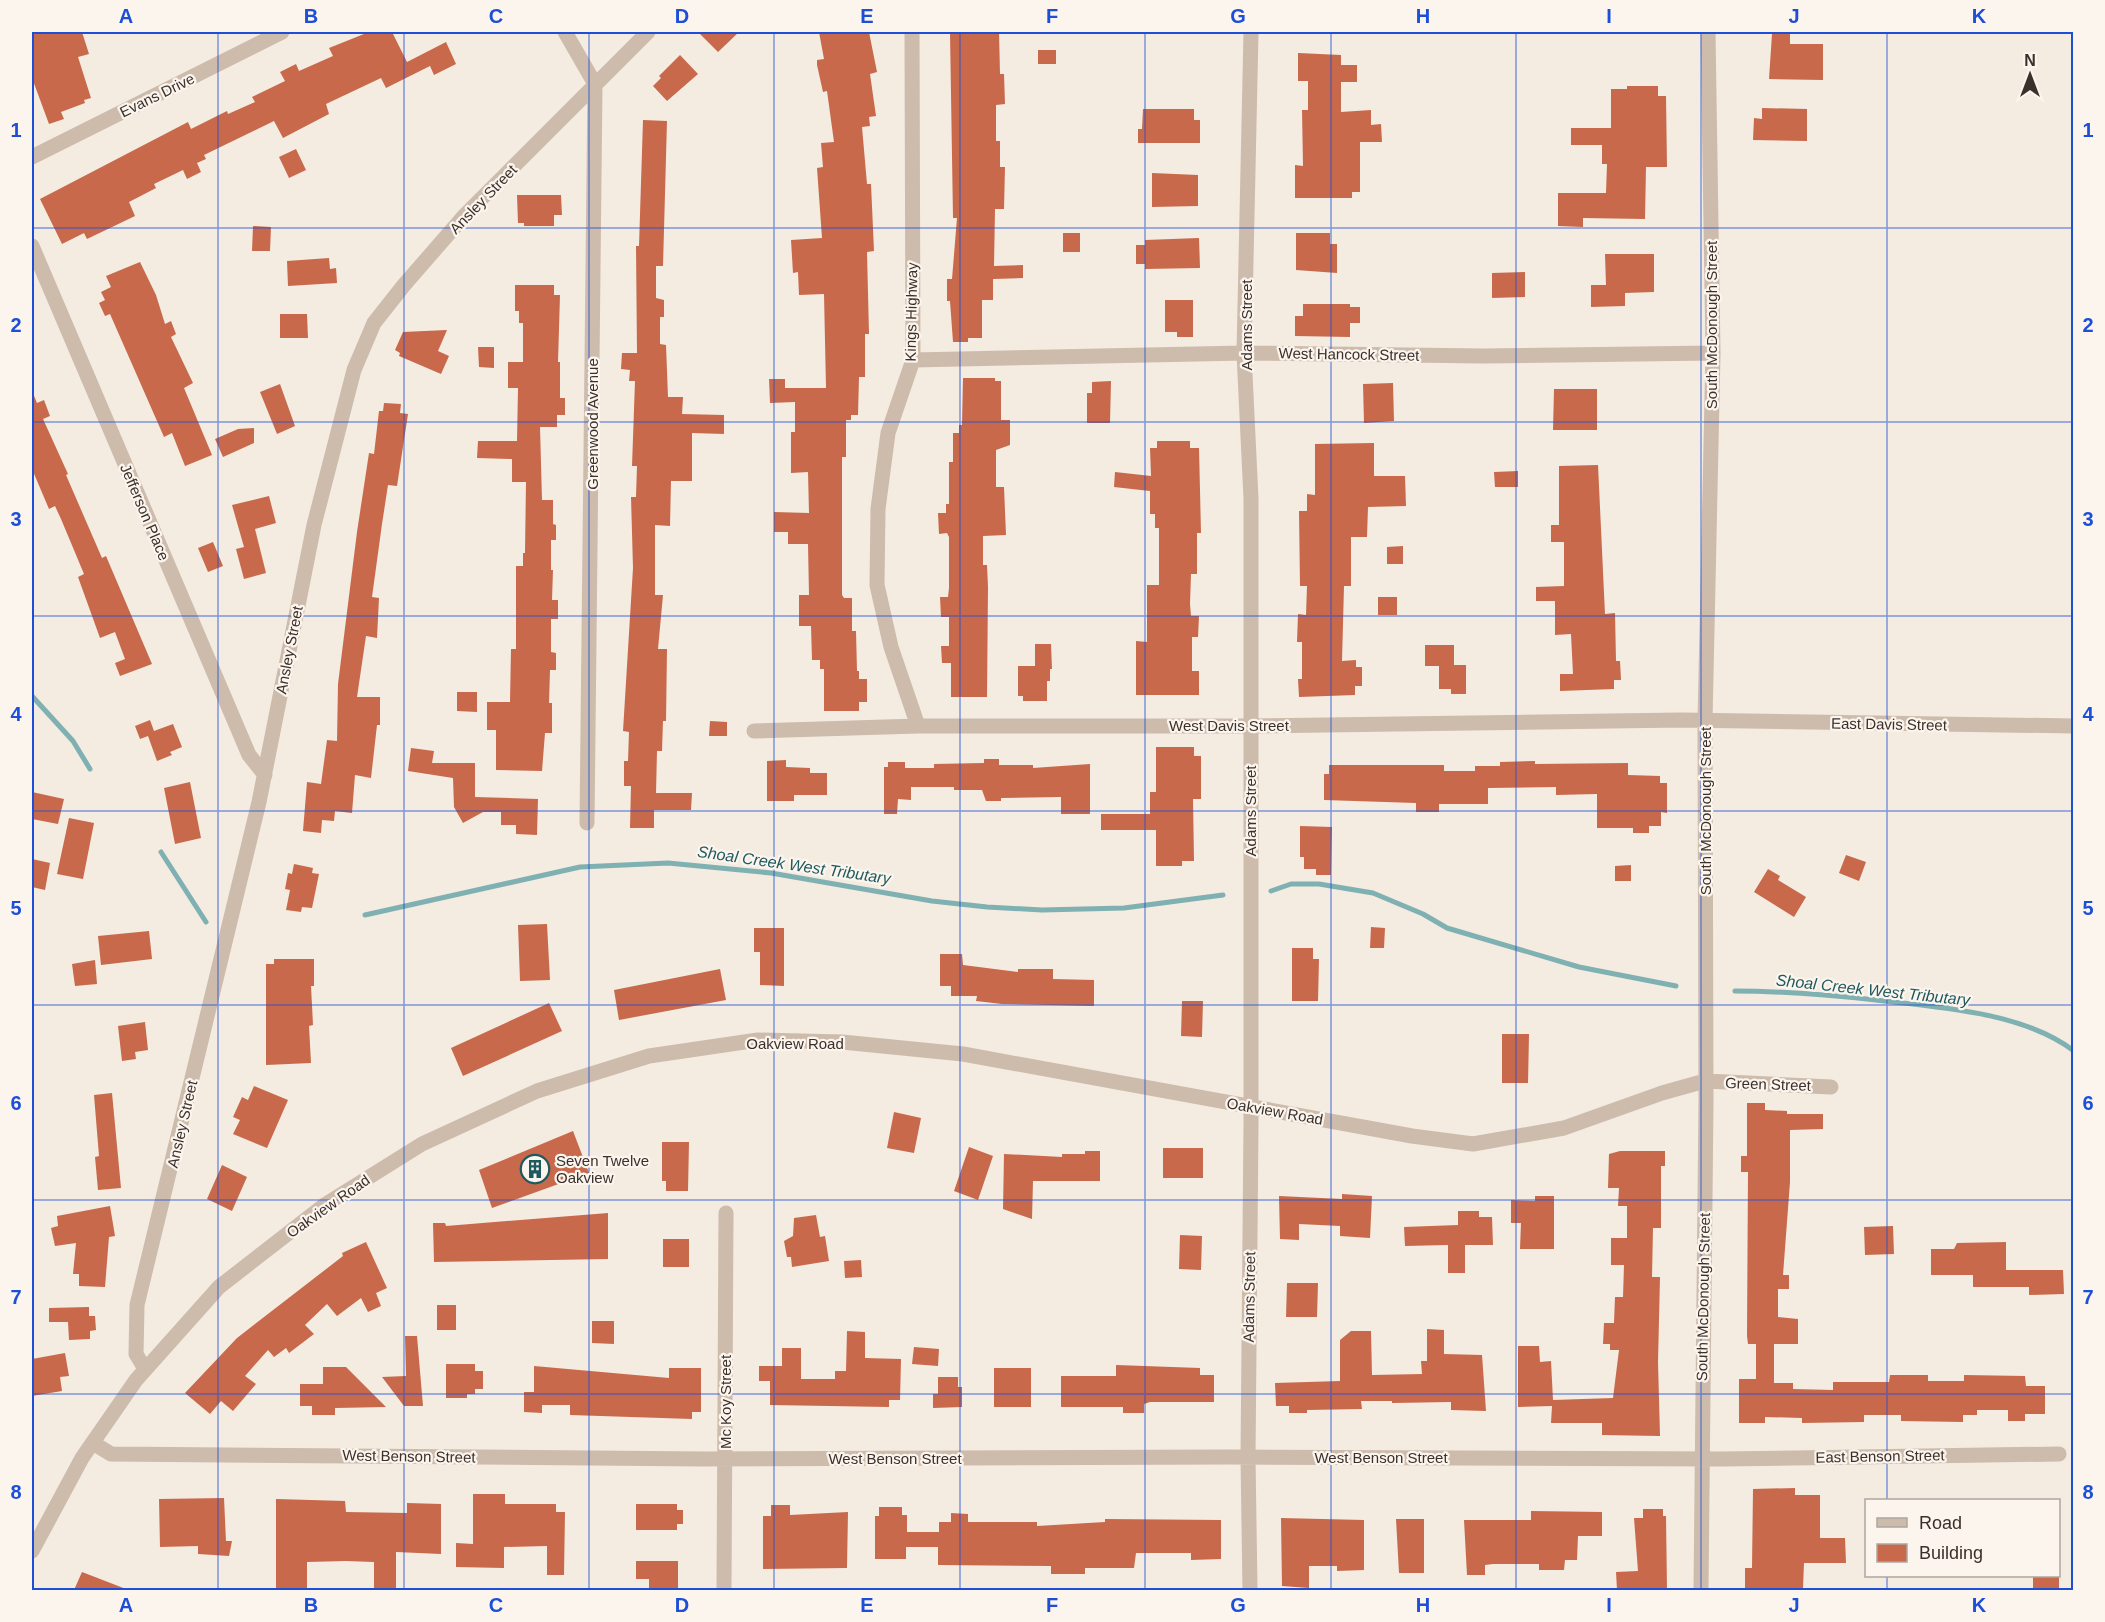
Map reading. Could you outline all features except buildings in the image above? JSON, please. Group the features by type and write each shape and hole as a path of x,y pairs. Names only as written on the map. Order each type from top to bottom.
{"street":[{"name":"Evans Drive","path":"32,157 282,32"},
{"path":"565,32 595,84"},
{"name":"Ansley Street","path":"145,1369 136,1354 137,1305 265,775 314,525 354,370 374,323 465,215 648,32"},
{"name":"Kings Highway","path":"912,32 913,360 888,433 878,509 877,585 891,647 918,726"},
{"name":"Adams Street","path":"1250,1590 1248,1456 1251,1107 1249,726 1251,499 1244,353 1251,32"},
{"name":"South McDonough Street","path":"1701,1590 1705,721 1713,353 1708,32"},
{"name":"Greenwood Avenue","path":"587,823 595,84"},
{"name":"Jefferson Place","path":"32,246 249,755 265,775"},
{"name":"West Hancock Street","path":"913,360 1244,353 1483,356 1713,353"},
{"name":"West Davis Street","path":"754,731 918,726 1249,726 1705,721"},
{"name":"East Davis Street","path":"1705,721 2073,726"},
{"name":"Oakview Road","path":"32,1551 93,1443 145,1369 219,1287 336,1197 422,1144 537,1091 649,1056 758,1040 842,1042 963,1054 1412,1136 1473,1144 1564,1128 1662,1093 1705,1081"},
{"name":"Green Street","path":"1705,1081 1831,1087"},
{"name":"Mc Koy Street","path":"724,1590 726,1213"},
{"name":"West Benson Street","path":"93,1443 111,1454 725,1459 1248,1456 1700,1459"},
{"name":"East Benson Street","path":"1700,1459 2059,1454"}],"waterway":[{"name":"Shoal Creek West Tributary","path":"32,696 73,741 90,769"},
{"name":"Shoal Creek West Tributary","path":"161,852 206,922"},
{"name":"Shoal Creek West Tributary","path":"365,915 580,867 668,863 771,873 932,901 987,907 1042,910 1124,908 1223,895"},
{"name":"Shoal Creek West Tributary","path":"1271,891 1291,884 1319,884 1373,893 1423,914 1447,928 1579,967 1676,986"},
{"name":"Shoal Creek West Tributary","path":"1735,991 1841,996 1952,1009 2005,1020 2030,1028 2074,1051"}],"place":[{"name":"Seven Twelve Oakview","path":"535,1169"}]}
